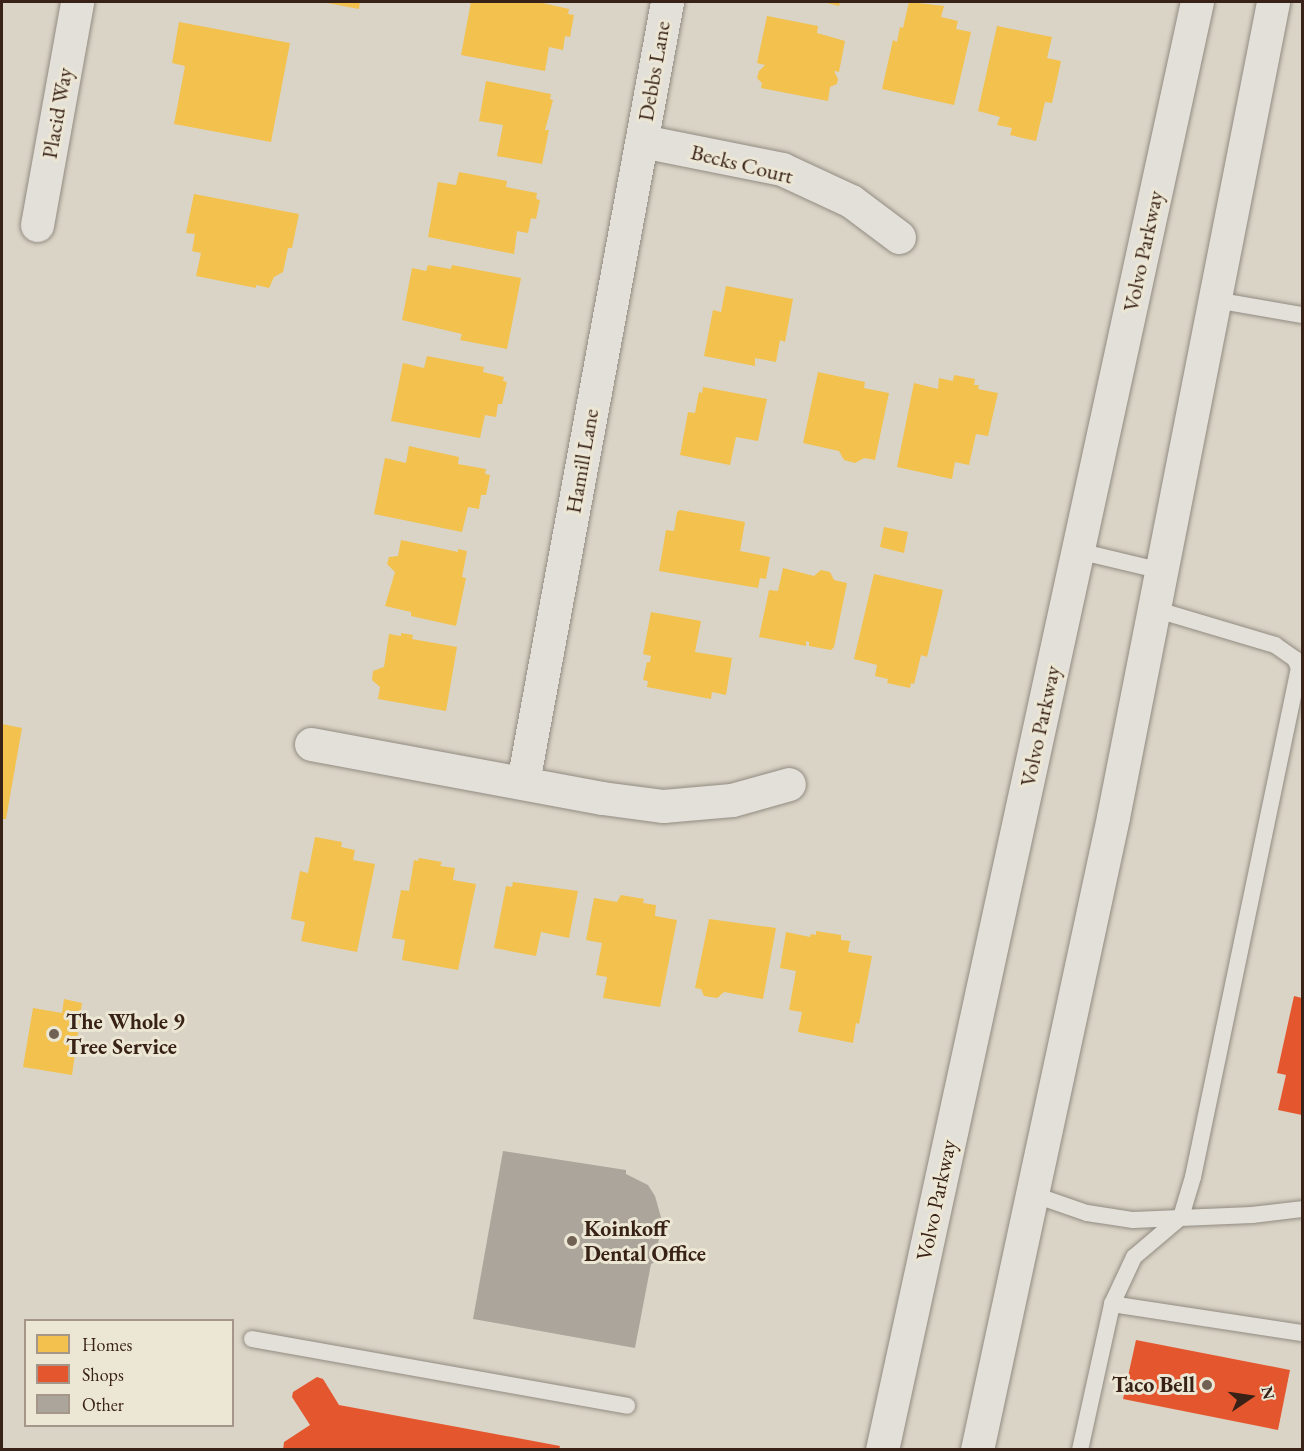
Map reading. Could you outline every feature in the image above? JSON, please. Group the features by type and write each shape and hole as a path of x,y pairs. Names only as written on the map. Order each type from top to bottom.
{"main road":[{"name":"Placid Way","path":"37,225 77,2"},
{"name":"Debbs Lane","path":"642,141 667,2"},
{"name":"Volvo Parkway","path":"882,1449 1197,2"},
{"path":"977,1449 1113,817 1274,2"},
{"name":"Becks Court","path":"642,141 782,169 851,201 899,237"},
{"name":"Hamill Lane","path":"523,782 642,141"},
{"path":"311,744 602,798 663,806 732,800 789,784"}],"lane":[{"path":"1215,300 1302,315"},
{"path":"1078,551 1162,571"},
{"path":"1080,1449 1112,1304 1134,1257 1180,1218 1193,1177 1299,668 1295,658 1275,645 1154,609"},
{"path":"1032,1194 1088,1213 1133,1220 1252,1215 1302,1209"},
{"path":"1112,1304 1302,1333"},
{"path":"252,1339 627,1406"}],"building: Homes":[{"path":"322,2 360,2 359,9"},
{"path":"471,2 538,2 569,9 568,14 574,15 570,37 565,36 563,50 549,47 545,71 461,55"},
{"path":"823,2 840,2 839,6"},
{"path":"909,2 944,6 941,17 958,21 956,29 971,32 954,105 882,89 893,40 897,42 900,27 903,28"},
{"path":"767,16 818,26 817,33 845,41 839,72 834,71 838,79 837,84 830,87 828,101 761,88 762,83 757,78 759,71 765,65 757,63"},
{"path":"179,22 290,43 271,142 174,124 185,66 172,63"},
{"path":"997,26 1052,37 1047,58 1061,61 1052,103 1045,102 1036,141 1010,135 1012,128 997,125 1000,117 978,111"},
{"path":"486,81 551,94 550,99 553,100 545,130 549,130 542,164 497,156 503,125 479,121"},
{"path":"459,172 507,181 506,187 537,193 536,199 540,200 536,219 531,218 528,233 517,231 514,254 428,237 438,182 456,185"},
{"path":"194,194 299,214 292,248 288,248 283,272 274,277 269,288 256,285 256,288 196,276 201,253 192,251 195,234 186,233"},
{"path":"428,265 451,269 452,265 521,278 507,349 460,340 462,334 402,320 412,268 426,271"},
{"path":"726,286 793,299 785,342 780,340 776,362 755,358 755,366 704,356 713,310 721,312"},
{"path":"427,356 484,367 483,372 504,377 503,381 507,382 502,404 498,404 496,417 485,415 480,438 391,421 403,363 424,368"},
{"path":"818,372 865,382 864,388 889,393 875,460 864,458 855,463 844,460 839,451 803,443"},
{"path":"954,375 975,379 974,385 979,385 978,389 998,393 988,436 976,434 969,465 955,462 952,479 897,467 914,383 938,389 939,378 953,381"},
{"path":"703,387 767,399 758,441 736,437 730,465 680,455 688,412 695,413 699,392 702,393"},
{"path":"409,446 459,457 458,464 486,469 485,474 490,475 486,495 481,495 479,509 468,507 462,532 374,514 385,458 406,463"},
{"path":"680,510 745,522 740,551 770,557 766,579 760,578 758,588 659,571 666,530 674,531 677,512"},
{"path":"884,527 908,532 904,553 880,547"},
{"path":"401,540 458,552 458,549 467,551 462,577 466,578 456,626 411,616 411,612 385,606 395,572 387,564 389,557 398,556"},
{"path":"783,568 814,576 821,570 830,572 834,580 847,583 834,647 831,650 809,646 809,642 806,641 806,646 759,637 769,590 778,591"},
{"path":"874,574 943,590 927,657 921,655 914,684 911,683 910,688 887,683 888,679 875,676 877,665 854,659"},
{"path":"651,612 701,621 695,652 732,658 726,695 712,692 711,699 647,687 648,681 643,680 647,662 650,662 651,656 643,654"},
{"path":"401,633 413,635 412,639 457,647 446,711 378,699 380,687 372,680 373,671 384,667 389,634 401,636"},
{"path":"2,724 22,728 6,819 2,819"},
{"path":"315,837 342,842 341,847 355,850 353,860 375,864 357,952 301,941 305,922 291,919 300,871 308,873"},
{"path":"419,858 442,862 440,866 455,868 453,880 476,884 458,970 402,960 405,940 392,938 401,890 409,891 414,860 418,861"},
{"path":"513,882 578,891 569,938 541,932 536,956 494,948 506,886 512,887"},
{"path":"621,895 644,899 643,903 656,905 655,916 677,920 660,1007 603,998 607,977 596,975 602,943 586,940 594,898 617,902"},
{"path":"709,919 776,928 763,999 724,992 717,998 704,996 701,989 695,988"},
{"path":"816,931 841,935 841,940 850,941 848,952 872,956 859,1024 856,1023 853,1043 798,1032 802,1012 789,1010 796,971 780,968 786,932 810,937 811,934 816,935"},
{"name":"The Whole 9 Tree Service","path":"64,999 82,1003 72,1075 23,1067 33,1008 62,1013"}],"building: Shops":[{"path":"1294,996 1302,998 1302,1115 1278,1110 1286,1075 1277,1073"},
{"name":"Taco Bell","path":"1136,1340 1290,1370 1278,1430 1123,1399"},
{"path":"317,1377 323,1379 339,1405 560,1446 559,1450 283,1450 284,1442 310,1425 292,1397 293,1392"}],"building: Other":[{"name":"Koinkoff Dental Office","path":"503,1151 626,1170 626,1174 648,1185 655,1196 662,1221 655,1262 651,1264 635,1348 473,1319"}],"place":[{"name":"The Whole 9 Tree Service","path":"54,1034"},
{"name":"Koinkoff Dental Office","path":"572,1241"},
{"name":"Taco Bell","path":"1207,1385"}]}
